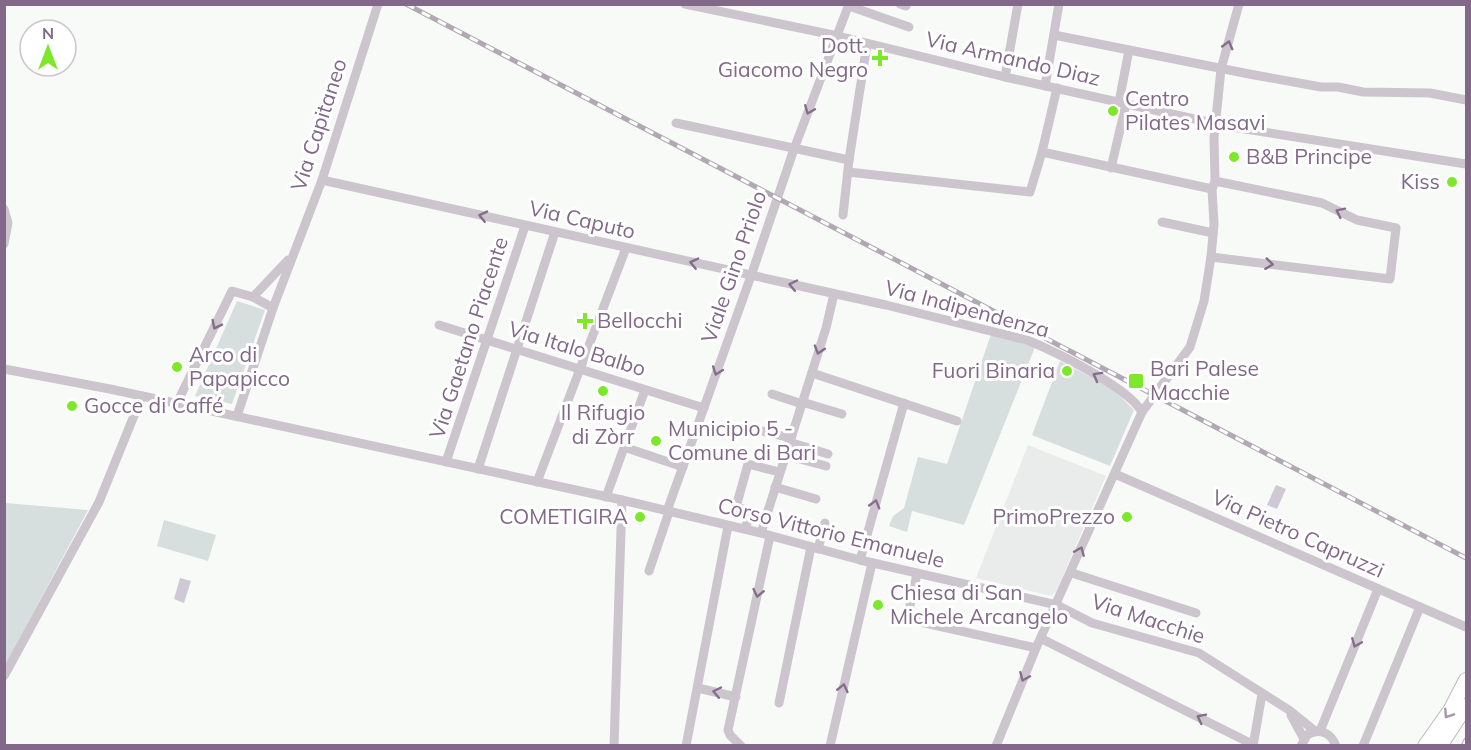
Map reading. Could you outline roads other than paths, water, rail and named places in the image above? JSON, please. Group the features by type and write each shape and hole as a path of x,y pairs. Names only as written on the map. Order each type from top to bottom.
{"highway":[{"path":"1425,746 1451,709 1467,680"},
{"path":"1440,746 1467,706"}],"street":[{"name":"Via Capitaneo","path":"237,416 273,308 322,180 378,4"},
{"name":"Via Armando Diaz","path":"685,4 838,36 1005,77 1215,124 1467,164"},
{"path":"1005,77 1018,4"},
{"path":"1045,86 1059,4"},
{"path":"996,746 1036,648 1143,412 1190,347 1204,301 1211,257 1215,124 1221,69 1239,4"},
{"name":"Viale Gino Priolo","path":"649,571 794,149 849,5"},
{"path":"849,5 909,27"},
{"path":"1054,35 1221,69 1364,92 1430,93 1467,100"},
{"path":"843,215 853,172 849,160 867,44"},
{"path":"1111,168 1129,50"},
{"path":"853,172 1030,192 1042,153 1056,88"},
{"path":"676,123 849,160"},
{"path":"1042,153 1111,168 1322,203 1358,220 1396,228 1390,279 1211,257"},
{"name":"Via Caputo","path":"322,180 834,294"},
{"path":"4,209 8,223 4,244"},
{"path":"1162,222 1213,233"},
{"name":"Via Gaetano Piacente","path":"446,462 525,226"},
{"path":"478,469 555,232"},
{"path":"537,483 626,248"},
{"path":"252,297 292,256"},
{"path":"177,403 232,291 252,297 273,308"},
{"path":"741,746 728,730 765,534 779,472 826,328 834,294"},
{"name":"Via Indipendenza","path":"834,294 993,331 1048,348 1118,387 1137,402 1143,412"},
{"name":"Via Italo Balbo","path":"439,325 704,408"},
{"name":"Corso Vittorio Emanuele","path":"4,369 177,403 622,500 746,529 917,574 1057,605"},
{"path":"812,373 957,421"},
{"path":"606,497 645,390"},
{"path":"772,394 842,414"},
{"path":"4,676 99,501 142,396"},
{"path":"860,560 904,403"},
{"path":"762,431 828,453"},
{"path":"624,447 683,467"},
{"path":"785,455 826,466"},
{"path":"746,529 750,511 736,507 748,464 779,472"},
{"name":"Via Pietro Capruzzi","path":"1115,474 1467,627"},
{"path":"775,487 816,499"},
{"path":"614,746 622,500"},
{"path":"779,703 814,548 825,523"},
{"path":"686,746 728,526"},
{"path":"830,746 872,563"},
{"path":"1071,573 1196,612"},
{"path":"917,574 907,619 1036,648"},
{"path":"1289,710 1302,742 1318,731 1378,589"},
{"name":"Via Macchie","path":"1057,605 1092,623 1199,653 1289,710 1334,742"},
{"path":"1363,746 1420,607"},
{"path":"1042,639 1253,745 1262,694"},
{"path":"698,688 736,697"},
{"path":"1334,742 1342,746"}],"railway":[{"path":"406,4 1466,558"},
{"path":"1463,746 1466,740"}],"place":[{"name":"Dott. Giacomo Negro","path":"880,58"},
{"name":"Centro Pilates Masavi","path":"1113,111"},
{"name":"B&B Principe","path":"1234,157"},
{"name":"Kiss","path":"1452,182"},
{"name":"Bellocchi","path":"585,321"},
{"name":"Arco di Papapicco","path":"177,367"},
{"name":"Fuori Binaria","path":"1067,371"},
{"name":"Bari Palese Macchie","path":"1136,381"},
{"name":"Il Rifugio di Zòrr","path":"603,391"},
{"name":"Gocce di Caffé","path":"72,406"},
{"name":"Municipio 5 - Comune di Bari","path":"656,441"},
{"name":"COMETIGIRA","path":"640,517"},
{"name":"PrimoPrezzo","path":"1127,517"},
{"name":"Chiesa di San Michele Arcangelo","path":"878,605"}]}
